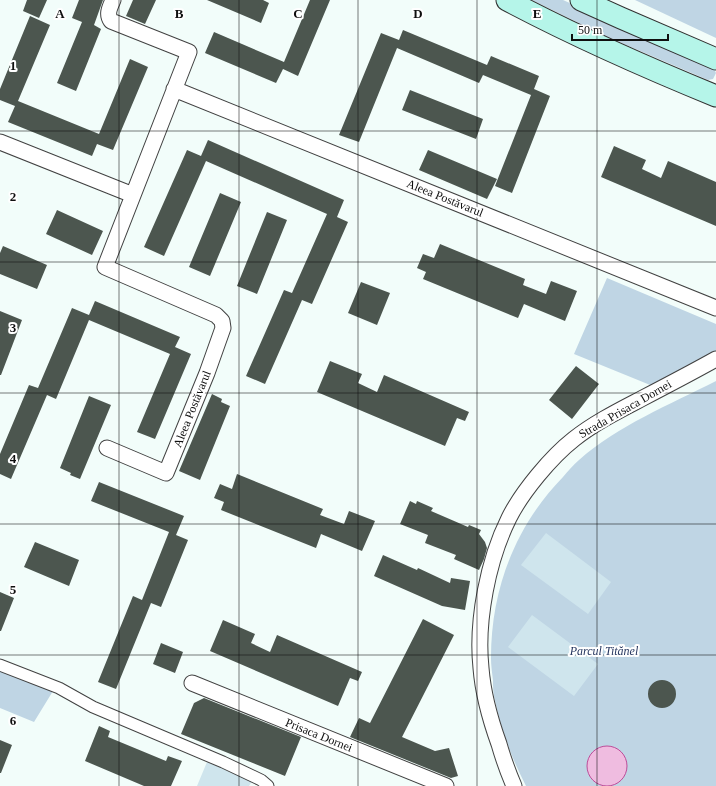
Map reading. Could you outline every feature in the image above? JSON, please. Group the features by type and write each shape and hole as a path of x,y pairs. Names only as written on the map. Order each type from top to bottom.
{"main road":[{"path":"507,0 582,37 716,96"},
{"path":"582,0 716,59"}],"street":[{"name":"Aleea Postăvarul","path":"107,448 166,473 207,373 223,328 222,320 216,315 105,267 188,52 110,21 108,13 113,0"},
{"name":"Aleea Postăvarul","path":"174,89 716,308"},
{"path":"0,142 133,195"},
{"name":"Strada Prisaca Dornei","path":"514,786 488,711 483,690 480,650 480,632 488,579 494,555 509,518 540,473 574,438 620,410 716,359"},
{"path":"0,665 59,688 93,707 223,762 261,780 268,786"},
{"name":"Prisaca Dornei","path":"192,683 446,786"}],"green space":[{"path":"532,0 563,0 713,67 716,73 713,79 708,80 605,36"},
{"path":"635,0 716,0 716,38"},
{"path":"607,278 716,324 716,358 660,389 574,354"},
{"name":"Parcul Titănel","path":"716,381 716,786 526,786 516,765 500,723 494,696 491,661 492,633 501,584 509,560 519,538 546,496 575,464 594,448 645,416"},
{"path":"0,669 53,691 34,722 0,708"}],"shaded area":[{"path":"546,533 611,582 588,614 521,565"},
{"path":"532,615 598,664 574,696 508,647"},
{"path":"611,746 618,749 624,755 627,766 626,774 618,783 611,786 603,786 596,783 588,774 587,762 590,755 599,747"},
{"path":"207,762 252,781 249,786 197,786"}],"building":[{"path":"27,0 47,0 39,18 23,11"},
{"path":"79,0 103,0 94,25 101,29 76,91 57,83 82,22 72,18"},
{"path":"133,0 156,0 145,24 126,16"},
{"path":"207,0 263,0 269,3 261,23"},
{"path":"310,0 330,0 298,76 283,69 276,83 205,53 214,32 284,62"},
{"path":"30,16 50,25 18,101 99,134 130,59 148,67 113,150 97,144 92,156 8,122 15,106 0,100 0,89"},
{"path":"403,30 487,65 491,56 539,76 534,89 550,96 512,193 495,186 531,95 483,75 479,83 397,48 359,142 339,135 381,33 399,40"},
{"path":"410,90 483,119 476,139 402,110"},
{"path":"208,140 344,200 337,217 348,222 312,304 302,300 265,384 246,376 284,290 292,293 327,214 206,161 164,256 144,247 187,150 201,156"},
{"path":"614,146 646,160 642,169 661,178 668,161 716,182 716,226 601,177"},
{"path":"428,150 497,179 487,199 419,170"},
{"path":"220,193 241,202 210,276 189,267"},
{"path":"57,210 103,231 92,255 46,234"},
{"path":"267,212 287,220 257,294 237,286"},
{"path":"440,244 525,279 523,285 546,294 551,281 577,291 565,321 524,304 518,318 423,279 426,272 417,268 423,254 434,258"},
{"path":"3,246 47,265 37,289 0,274 0,253"},
{"path":"361,282 390,293 377,325 348,313"},
{"path":"95,301 180,337 175,347 191,354 155,439 137,432 170,354 89,320 56,399 47,395 11,479 0,474 0,454 29,385 38,388 72,308 89,315"},
{"path":"0,311 22,320 1,375 0,375"},
{"path":"330,361 362,374 358,383 377,392 384,375 469,412 465,421 457,418 445,446 317,392"},
{"path":"576,366 599,384 572,419 549,400"},
{"path":"212,394 222,399 221,402 230,406 200,480 179,471"},
{"path":"89,396 111,405 80,479 70,475 71,473 60,468"},
{"path":"237,474 323,509 320,515 344,524 349,511 375,521 362,551 321,534 316,548 221,510 224,502 214,498 220,484 232,489"},
{"path":"99,482 184,516 176,535 188,540 161,607 151,603 116,689 98,682 133,596 142,600 169,532 91,501"},
{"path":"410,501 416,504 417,501 433,508 431,511 468,527 469,525 481,530 479,534 485,542 487,548 479,570 454,559 456,555 425,543 428,535 400,524"},
{"path":"35,542 79,560 69,586 24,567"},
{"path":"383,555 417,570 418,568 450,583 451,578 470,581 465,610 442,606 374,576"},
{"path":"0,592 14,598 1,631 0,631"},
{"path":"423,619 454,635 402,737 435,751 449,748 458,776 451,778 350,737 359,718 370,723"},
{"path":"223,620 255,634 251,643 270,652 277,635 362,672 358,681 350,678 338,706 210,651"},
{"path":"161,643 183,652 175,673 153,664"},
{"path":"662,680 672,684 676,694 672,704 662,708 652,704 648,694 652,684"},
{"path":"204,698 301,737 285,776 181,734 194,703"},
{"path":"99,726 110,731 108,737 166,761 168,756 182,761 171,786 144,786 85,761"},
{"path":"0,740 12,745 1,773 0,773"}]}
